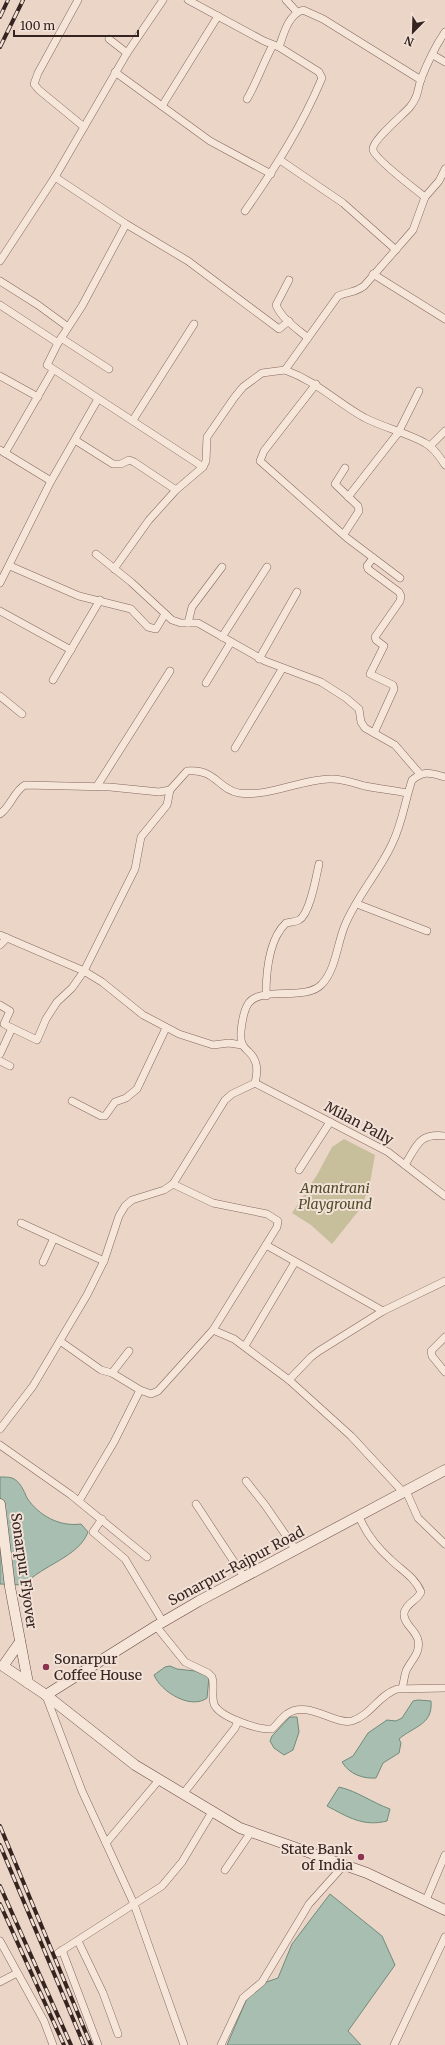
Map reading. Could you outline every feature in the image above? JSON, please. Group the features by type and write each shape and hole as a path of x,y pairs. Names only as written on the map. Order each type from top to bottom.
{"main road":[{"name":"Sonarpur-Rajpur Road","path":"46,1695 160,1624 244,1577 445,1470"},
{"name":"Sonarpur Flyover","path":"0,1504 10,1587 28,1683"},
{"name":"Sonarpur Flyover","path":"20,1642 2,1665 28,1683"},
{"path":"28,1683 46,1695 135,1765 212,1812 251,1832 367,1873 445,1910"}],"street":[{"path":"78,0 38,73 34,84 39,90 84,127"},
{"path":"0,261 55,177 126,53 163,0"},
{"path":"188,0 276,46 319,72 322,78 280,160 246,211"},
{"path":"286,0 297,12"},
{"path":"247,99 257,82 263,63 276,46 291,18 297,12 303,10 323,19 421,80"},
{"path":"162,106 218,16"},
{"path":"425,197 382,162 373,152 373,148 378,139 408,110 418,97 421,80 445,32"},
{"path":"109,39 126,53"},
{"path":"433,55 445,62"},
{"path":"115,72 210,141 271,174"},
{"path":"280,160 343,203 396,250"},
{"path":"285,370 338,296 344,293 356,292 364,286 413,230 425,197 442,184 445,169"},
{"path":"55,177 126,224 188,261 279,329 289,321"},
{"path":"126,224 82,306 68,327 47,365 203,467"},
{"path":"374,274 445,319"},
{"path":"289,280 276,305 289,321 308,338"},
{"path":"0,281 38,305 68,327"},
{"path":"0,305 109,369"},
{"path":"133,420 194,324"},
{"path":"50,481 2,452 54,370"},
{"path":"114,569 149,520 176,490 203,467 206,461 207,437 243,387 262,373 285,370 304,377 364,417 430,446 445,465"},
{"path":"0,376 38,397"},
{"path":"316,384 264,451 260,461 344,534 400,578"},
{"path":"348,497 398,433 419,391"},
{"path":"0,583 10,566 50,481 98,399"},
{"path":"430,446 445,431"},
{"path":"75,440 113,464 121,464 129,460 134,462 176,490"},
{"path":"344,534 359,511 358,506 335,484 345,468"},
{"path":"96,554 165,614 181,623 198,623 259,659 282,669 321,682 346,698 359,710 361,722 365,728 395,746 420,774"},
{"path":"373,558 367,566 368,569 399,592 401,596 400,601 375,637 376,640 384,646 370,674 393,685 394,689 374,733"},
{"path":"10,566 79,596 100,600 131,609 152,629 156,628 165,614"},
{"path":"188,622 192,607 222,567"},
{"path":"222,637 267,567"},
{"path":"259,659 297,592"},
{"path":"52,680 100,600"},
{"path":"0,610 71,650"},
{"path":"206,683 231,642"},
{"path":"235,748 282,669"},
{"path":"97,786 170,671"},
{"path":"0,696 22,714"},
{"path":"0,1005 10,1011 4,1024 37,1040 46,1019 57,1002 72,988 84,971 135,869 141,837 167,805 170,790 187,771 197,770 216,778 224,786 237,792 264,792 300,783 331,778 408,793"},
{"path":"242,1045 242,1023 248,1005 259,997 298,993 315,989 322,985 333,965 345,924 393,843 412,780 420,774 427,772 445,777"},
{"path":"0,814 6,810 21,787 26,785 97,786 159,792 170,790"},
{"path":"266,996 268,964 279,931 286,923 297,921 302,918 308,905 320,864"},
{"path":"357,904 427,931"},
{"path":"0,935 84,971 102,982 143,1015 166,1028 198,1041 213,1045 229,1043 242,1045 253,1057 257,1066 255,1083 232,1094 225,1100 172,1184 164,1190 132,1200 125,1206 119,1216 104,1262 87,1296 33,1386 0,1429"},
{"path":"0,945 7,938"},
{"path":"0,1054 12,1028"},
{"path":"72,1101 101,1116 105,1116 115,1102 126,1098 137,1089 166,1028"},
{"path":"0,1061 10,1066"},
{"name":"Milan Pally","path":"255,1083 388,1152 445,1196"},
{"path":"299,1170 330,1122"},
{"path":"404,1165 422,1139 427,1136 445,1136"},
{"path":"60,1341 101,1370 112,1373 140,1390 151,1394 158,1391 213,1330 278,1225 276,1219 267,1214 213,1203 172,1184"},
{"path":"21,1223 104,1262"},
{"path":"43,1262 54,1238"},
{"path":"266,1245 383,1311"},
{"path":"245,1346 295,1262"},
{"path":"289,1380 311,1357 383,1311 445,1281"},
{"path":"213,1330 234,1339 245,1346 289,1380 351,1436 405,1492 418,1518 445,1544"},
{"path":"445,1337 431,1351 432,1356 445,1372"},
{"path":"112,1373 129,1351"},
{"path":"78,1502 114,1442 140,1390"},
{"path":"0,1445 102,1519 147,1557"},
{"path":"246,1481 265,1505 296,1550"},
{"path":"196,1504 244,1577"},
{"path":"359,1516 364,1528 381,1550 404,1569 421,1592 418,1598 406,1607 404,1614 405,1621 416,1635 418,1641 418,1651 406,1672 402,1688"},
{"path":"102,1519 93,1532 125,1560 160,1624 185,1662 208,1673 212,1677 212,1700 215,1707 219,1711 238,1721 266,1730 272,1729 287,1714 299,1710 326,1714 345,1722 352,1721 369,1712 390,1691 402,1688 445,1688"},
{"path":"46,1695 82,1791 134,1904 184,2045"},
{"path":"183,1794 235,1728 238,1721"},
{"path":"106,1843 159,1780"},
{"path":"98,2045 60,1952 162,1886 176,1870 212,1812"},
{"path":"225,1870 251,1832"},
{"path":"426,1900 445,1855"},
{"path":"221,2045 243,1998 262,1982 308,1904 344,1865"},
{"path":"394,2045 445,1937"},
{"path":"0,1941 44,2022 53,2045"},
{"path":"78,1941 103,1993 118,2034"},
{"path":"0,1982 17,1973"}],"green space":[{"name":"Amantrani Playground","path":"344,1139 375,1155 369,1188 360,1209 332,1244 311,1225 292,1213 317,1175 332,1147"}],"shaded area":[{"path":"0,1477 15,1479 21,1486 27,1498 44,1515 65,1524 81,1524 88,1532 77,1548 40,1572 24,1585 0,1584"},
{"path":"170,1666 177,1669 195,1671 209,1677 207,1698 193,1702 185,1700 170,1693 163,1687 154,1675 165,1667"},
{"path":"413,1701 431,1701 429,1715 421,1724 399,1739 401,1743 399,1753 383,1763 376,1778 361,1777 348,1770 342,1762 353,1756 368,1733 387,1720 396,1721 402,1718"},
{"path":"290,1717 297,1717 299,1732 293,1750 284,1755 274,1748 270,1741 272,1736"},
{"path":"339,1787 352,1791 390,1809 387,1821 378,1823 363,1822 327,1806"},
{"path":"330,1894 382,1936 395,1965 348,2031 361,2045 227,2045 248,1996 255,1986 278,1978 292,1944"}],"railway":[{"path":"0,17 8,0"},
{"path":"0,47 23,0"},
{"path":"0,1826 91,2045"},
{"path":"0,1845 84,2045"},
{"path":"0,1886 71,2045"},
{"path":"0,1904 64,2045"}],"place":[{"name":"Sonarpur Coffee House","path":"46,1667"},
{"name":"State Bank of India","path":"361,1857"}]}
